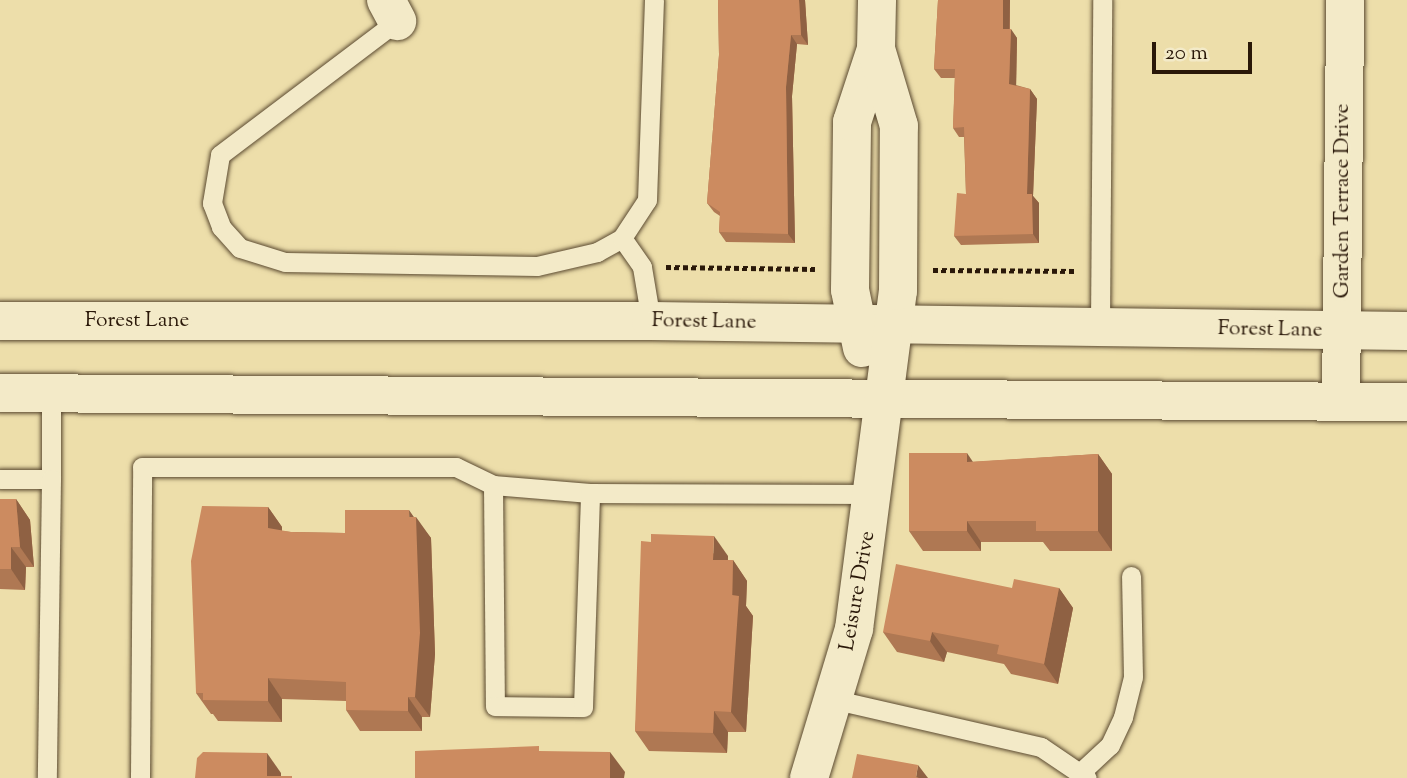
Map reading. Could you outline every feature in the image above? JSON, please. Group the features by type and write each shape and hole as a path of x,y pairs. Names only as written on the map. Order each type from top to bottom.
{"main road":[{"name":"Leisure Drive","path":"877,0 876,50 852,122 854,324 881,399"},
{"name":"Garden Terrace Drive","path":"1341,402 1345,0"},
{"name":"Leisure Drive","path":"809,778 836,700 874,494 881,399 894,324 899,126 876,50"},
{"name":"Forest Lane","path":"0,321 651,321 1407,331"},
{"path":"0,393 1407,402"}],"lane":[{"path":"392,10 220,155 212,203 221,228 240,248 285,262 537,265 597,252 622,238 647,200 654,0"},
{"path":"1100,327 1102,0"},
{"path":"622,238 642,267 651,321"},
{"path":"47,778 51,394"},
{"path":"140,778 142,467 456,467 493,485 590,493 874,494"},
{"path":"0,479 51,479"},
{"path":"493,485 495,706 583,707 590,493"},
{"path":"836,700 1041,747 1084,775 1110,745 1123,717 1133,677 1131,576"}],"path":[{"path":"642,267 830,269"},
{"path":"920,270 1100,271"}],"building":[{"path":"718,0 799,0 801,35 791,35 786,87 788,234 719,232 720,212 707,203 719,55"},
{"path":"938,0 1003,0 1003,29 1011,29 1009,84 1030,89 1027,194 1032,194 1033,234 954,236 957,193 966,194 964,127 953,128 955,69 934,69"},
{"path":"909,453 967,453 967,462 1098,454 1098,531 1036,531 1036,521 967,521 967,531 909,531"},
{"path":"0,499 16,499 20,547 11,547 11,569 0,569"},
{"path":"202,506 268,507 268,528 291,532 345,533 345,510 409,510 409,517 416,517 420,633 415,697 408,697 408,711 346,710 346,682 268,678 268,701 203,700 203,693 196,693 191,561"},
{"path":"651,534 714,536 713,560 733,560 732,595 739,596 731,712 714,711 713,733 635,731 641,541 651,542"},
{"path":"896,564 1012,588 1014,579 1059,588 1044,664 997,654 999,645 932,632 930,641 883,632"},
{"path":"539,746 539,751 610,752 610,778 415,778 415,751"},
{"path":"203,752 267,753 267,776 292,778 195,778 197,758"},
{"path":"857,754 918,765 916,777 919,778 852,778"}]}
